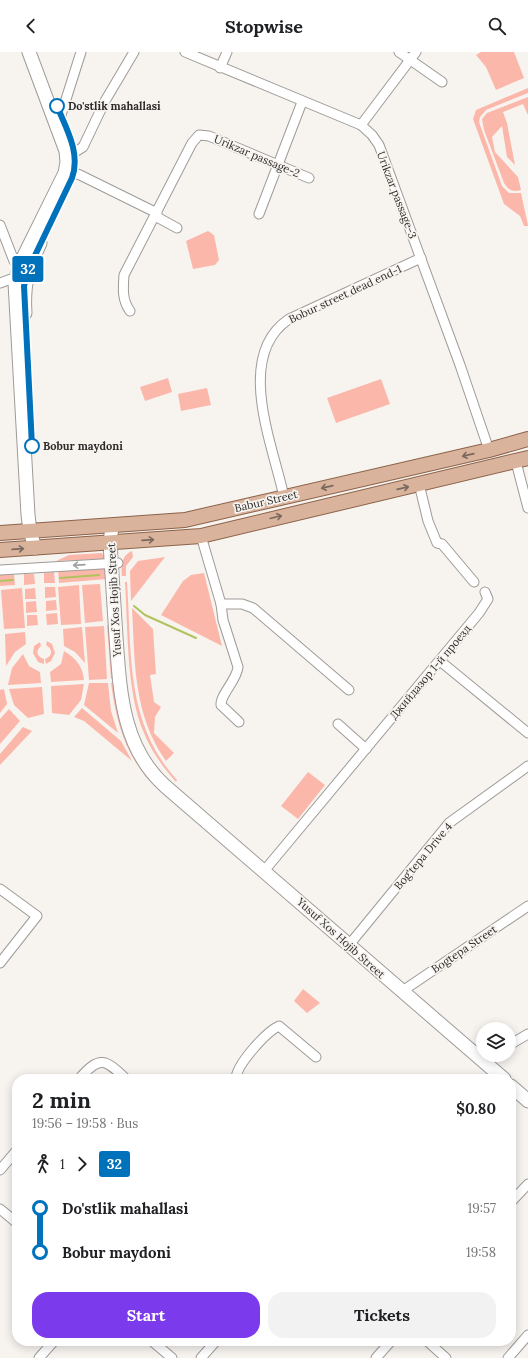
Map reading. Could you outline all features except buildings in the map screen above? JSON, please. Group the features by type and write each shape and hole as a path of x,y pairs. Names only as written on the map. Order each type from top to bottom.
{"main road":[{"path":"29,52 71,154 70,171 23,271 15,292 35,548"},
{"path":"37,52 57,117"},
{"name":"Babur Street","path":"0,533 186,520 528,440"},
{"name":"Babur Street","path":"0,550 201,536 352,499 522,460"},
{"path":"348,482 352,499"},
{"name":"Yusuf Xos Hojib Street","path":"112,526 115,563 119,680 126,722 135,746 148,767 159,781 349,945 401,992 476,1049"},
{"name":"Yusuf Xos Hojib Street","path":"490,1062 500,1074"},
{"path":"516,1090 528,1100"}],"street":[{"path":"57,117 81,52"},
{"path":"71,154 83,147 105,101 134,52"},
{"name":"Urikzar passage-3","path":"185,52 220,68 361,125 372,134 379,144 489,450"},
{"path":"220,68 227,52"},
{"path":"399,52 442,82"},
{"path":"361,125 416,52"},
{"path":"259,214 302,102"},
{"name":"Urikzar passage-2","path":"130,311 125,304 124,298 124,275 192,143 199,135 209,136 308,178"},
{"path":"70,171 156,215 177,228"},
{"path":"0,225 14,261 23,271 0,283"},
{"name":"Bobur street dead end-1","path":"284,497 263,407 260,379 265,347 273,332 289,319 421,258"},
{"path":"522,460 528,508"},
{"path":"419,484 428,520 436,543 442,544 474,582"},
{"path":"201,536 238,667 237,675 222,698 221,705 239,722"},
{"path":"0,570 115,563"},
{"name":"Джийдазор 1-й проезд","path":"264,871 440,661 485,604 488,599 485,592"},
{"path":"221,604 242,604 253,608 349,690"},
{"path":"440,661 528,733"},
{"path":"338,724 366,749"},
{"name":"Bog'tepa Drive 4","path":"349,945 449,823 528,766"},
{"path":"0,889 37,916 0,963"},
{"name":"Bogtepa Street","path":"401,992 528,906"},
{"path":"236,1074 236,1071 244,1061 272,1031 279,1026 316,1057"},
{"path":"516,1041 528,1034"},
{"path":"85,1074 98,1063 104,1061 110,1064 121,1074"},
{"path":"0,1170 12,1156"},
{"path":"516,1197 528,1184"},
{"path":"0,1210 12,1220"},
{"path":"508,1358 528,1335"},
{"path":"39,1358 50,1346"},
{"path":"158,1346 172,1358"},
{"path":"201,1358 212,1346"},
{"path":"376,1358 387,1346"},
{"path":"433,1346 446,1358"}],"shaded area":[{"path":"481,52 514,52 524,78 496,90 486,67 476,55"},
{"path":"528,88 528,93 486,110 480,117 479,122 502,186 509,193 521,193 528,225 524,226 520,216 504,204 473,119 476,110"},
{"path":"528,97 528,115 523,104 503,112 507,123 515,165 507,157 502,126 492,137 495,152 518,177 521,190 513,191 504,183 484,130 482,119 487,113"},
{"path":"208,231 214,235 219,260 215,265 193,269 186,241"},
{"path":"168,378 172,392 145,401 140,387"},
{"path":"381,379 390,404 336,423 327,398"},
{"path":"207,388 211,405 181,411 178,394"},
{"path":"132,551 133,557 126,566 126,576 122,576 122,562 128,553"},
{"path":"102,553 106,559 56,561 69,555"},
{"path":"165,557 131,601 130,571 138,561"},
{"path":"104,568 107,579 59,583 58,570"},
{"path":"54,572 55,583 44,583 44,573"},
{"path":"204,573 222,646 161,615 183,581 191,575"},
{"path":"14,574 15,585 0,586 0,575"},
{"path":"24,574 34,574 35,584 24,585"},
{"path":"125,582 127,582 131,661 134,687 140,711 148,735 160,758 177,780 176,782 162,765 154,752 147,740 138,717 129,659"},
{"path":"100,584 103,621 85,623 82,585"},
{"path":"79,585 81,624 61,625 58,587"},
{"path":"45,587 55,587 56,597 45,598"},
{"path":"22,588 25,628 4,629 1,590"},
{"path":"35,588 36,599 25,599 25,589"},
{"path":"56,600 57,610 46,611 46,601"},
{"path":"36,601 37,612 26,613 26,602"},
{"path":"132,608 153,629 156,674 150,675 154,702 161,707 155,717 154,733 174,753 166,761 155,743 147,725 138,688 135,668"},
{"path":"57,613 58,624 47,625 46,614"},
{"path":"27,615 37,615 38,625 27,626"},
{"path":"107,625 110,625 114,678 111,679"},
{"path":"104,626 107,679 89,680 85,627"},
{"path":"82,627 85,663 75,652 64,646 63,629"},
{"path":"25,632 26,644 15,652 6,666 5,634"},
{"path":"47,641 52,644 55,653 51,661 46,664 45,659 51,654 50,648 46,645"},
{"path":"40,642 41,646 37,652 40,657 44,659 44,664 38,662 33,653 34,646"},
{"path":"64,651 78,663 84,680 51,682 50,672 61,664"},
{"path":"23,654 29,666 40,672 41,683 8,685 12,668"},
{"path":"114,682 117,706 123,727 151,780 145,776 134,760 124,739 117,717 113,695 111,683"},
{"path":"89,683 108,683 111,711 118,733 84,705"},
{"path":"84,684 81,700 69,715 52,713 51,686"},
{"path":"42,687 44,714 28,718 14,705 9,689"},
{"path":"4,689 7,704 0,713 0,690"},
{"path":"82,708 121,741 132,761 84,721 74,717"},
{"path":"9,709 20,721 0,744 0,719"},
{"path":"23,727 32,731 0,765 0,754"},
{"path":"308,772 325,785 298,819 281,806"},
{"path":"303,989 320,1003 307,1013 294,1001"}],"waterway":[{"path":"60,578 99,575"},
{"path":"0,581 13,580"},
{"path":"134,606 145,615 196,638"}],"bus line":[{"name":"32","path":"32,446 24,286 29,268 72,178 75,164 73,149 57,106"}],"place":[{"name":"Do'stlik mahallasi","path":"57,106"},
{"name":"Bobur maydoni","path":"32,446"}]}
